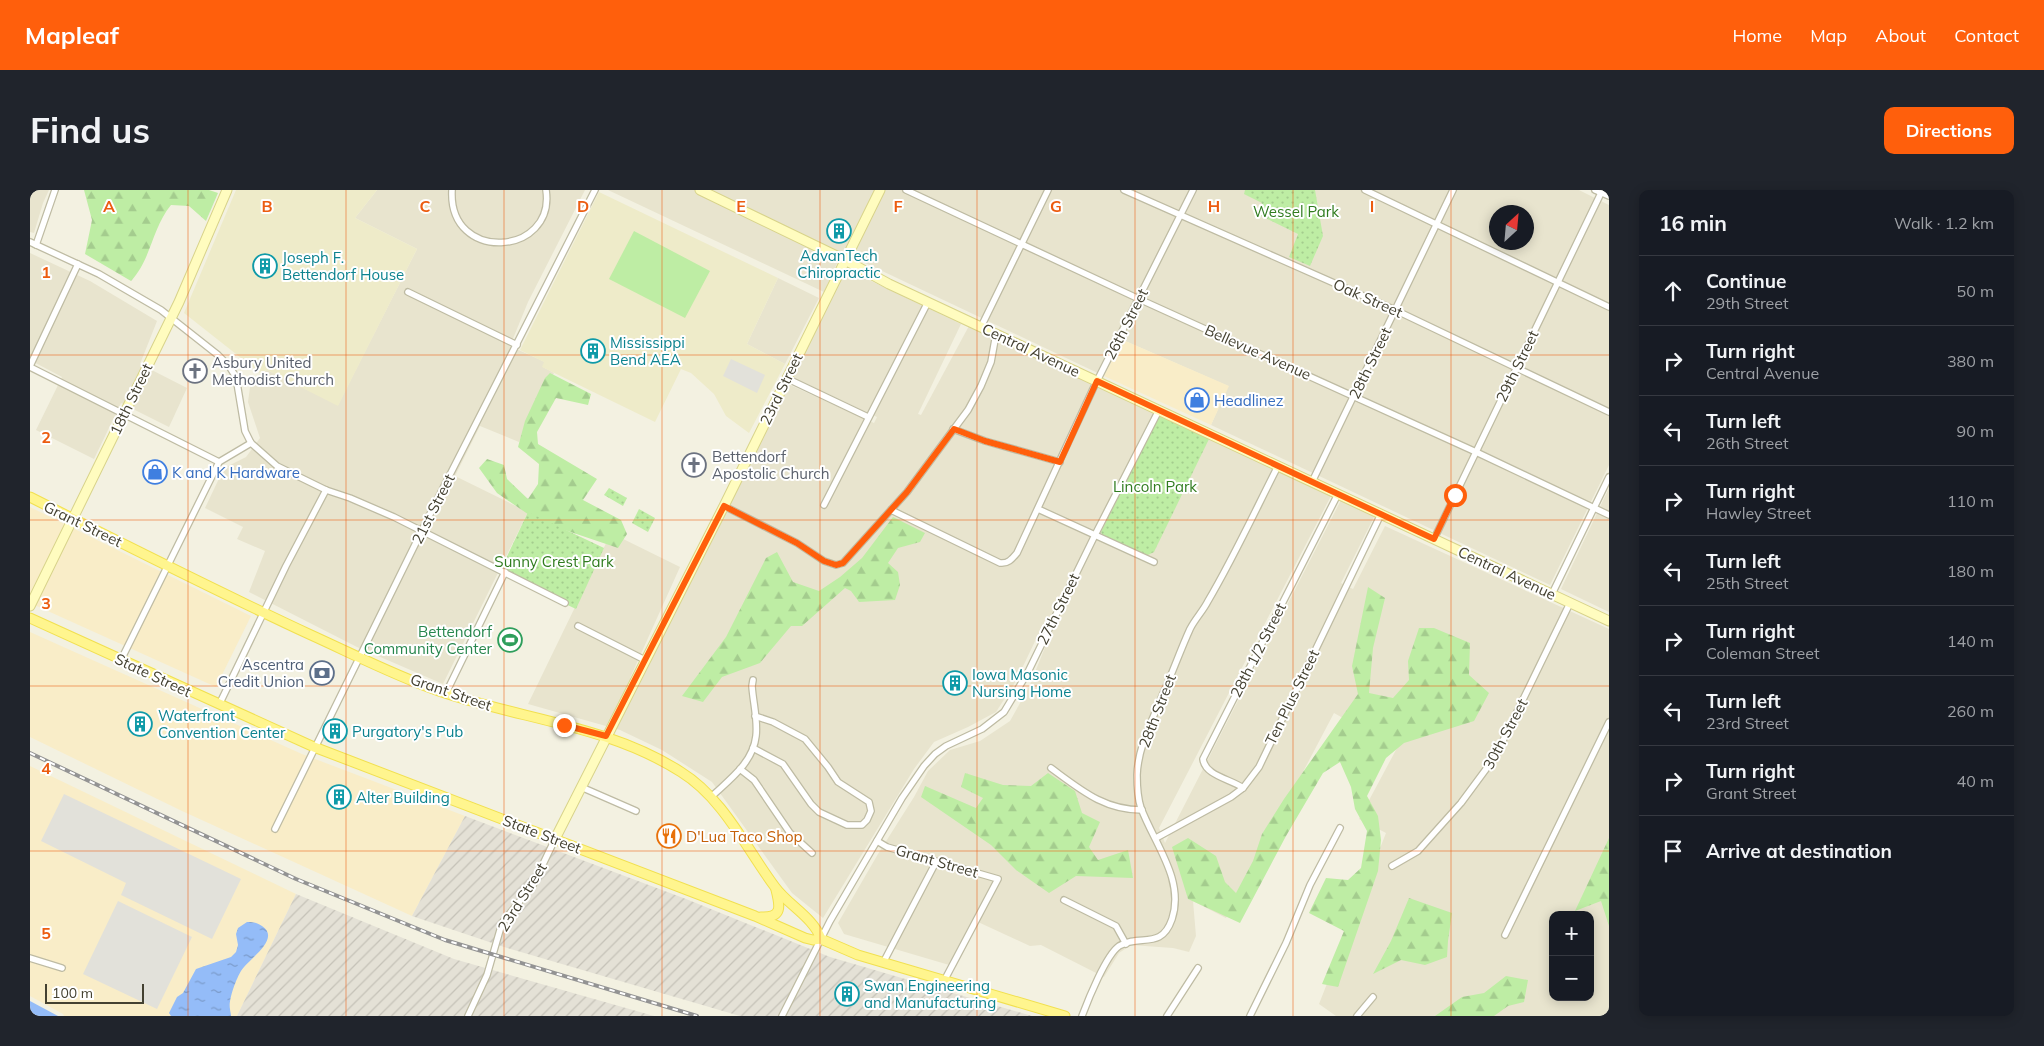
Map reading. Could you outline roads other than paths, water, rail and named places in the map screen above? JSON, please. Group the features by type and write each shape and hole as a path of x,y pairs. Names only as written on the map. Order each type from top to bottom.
{"main road":[{"name":"Grant Street","path":"30,498 263,613 358,657 446,693 606,736 674,767 694,781 711,798 776,888 810,921 821,938"},
{"name":"State Street","path":"30,618 314,747 756,916 805,938 813,940 821,938 858,955 883,963 1065,1016"},
{"path":"756,916 776,914 780,906 776,888"}],"street":[{"path":"36,245 55,190"},
{"name":"18th Street","path":"30,606 171,317 227,190"},
{"path":"452,190 451,200 455,214 462,226 471,235 497,244 511,242 523,237 534,228 542,217 546,204 546,190"},
{"name":"21st Street","path":"275,830 358,657 595,190"},
{"name":"Central Avenue","path":"700,190 928,302 1609,621"},
{"name":"23rd Street","path":"468,1016 487,975 502,923 533,885 606,736 724,506 880,190"},
{"name":"Bellevue Avenue","path":"906,190 1609,515"},
{"path":"981,327 1048,190"},
{"name":"Oak Street","path":"1124,190 1396,310 1609,412"},
{"name":"26th Street","path":"891,510 1000,563 1005,564 1017,553 1097,381 1193,190"},
{"path":"1365,190 1609,307"},
{"name":"28th Street","path":"1312,482 1453,190"},
{"path":"1598,191 1609,196"},
{"name":"29th Street","path":"1434,539 1558,283 1598,191"},
{"path":"30,242 99,274 171,317 229,366 236,377 245,431 251,443 277,466 326,490 375,508 565,602"},
{"path":"78,264 30,366 219,462"},
{"path":"408,292 517,345"},
{"path":"824,505 928,302"},
{"path":"724,506 797,543 824,561 836,565 847,559 891,510 968,410 991,362 996,334"},
{"path":"786,378 868,417"},
{"name":"27th Street","path":"877,841 902,798 934,754 946,746 992,724 1004,712 1028,672 1159,410"},
{"path":"954,429 985,441 1060,462"},
{"path":"121,660 219,462 251,443"},
{"name":"28th Street","path":"1126,944 1151,940 1162,936 1172,920 1174,907 1174,884 1156,838 1142,810 1137,775 1145,737 1191,628 1208,602 1278,466"},
{"path":"1552,594 1609,477"},
{"path":"219,705 263,613 326,490"},
{"name":"28th 1/2 Street","path":"1243,788 1235,782 1209,771 1204,765 1203,760 1338,494"},
{"path":"1038,509 1154,562"},
{"name":"Ten Plus Street","path":"1156,838 1231,797 1243,788 1259,766 1381,514"},
{"path":"446,693 505,572"},
{"name":"30th Street","path":"1392,866 1418,851 1461,803 1495,757 1570,603"},
{"path":"578,626 646,660"},
{"path":"711,798 746,762 753,748 756,736 753,680"},
{"path":"753,748 783,764 811,804 819,812 846,825 862,824 867,820 871,811 869,802 838,782 805,739 773,722 754,716"},
{"path":"1506,935 1609,722"},
{"path":"1051,768 1106,805 1124,810 1142,810"},
{"path":"740,769 754,780 785,827 812,853"},
{"path":"581,787 636,811"},
{"path":"1250,1016 1286,943 1310,885 1340,828"},
{"path":"782,1016 821,938 877,841"},
{"name":"Grant Street","path":"877,841 887,847 998,879 944,981"},
{"path":"883,963 936,862"},
{"path":"1064,900 1116,926 1126,944 1118,947 1107,963 1094,986 1082,1016"},
{"path":"30,958 62,968"},
{"path":"1167,1016 1198,968"},
{"path":"1357,1016 1373,997"}],"water":[{"path":"247,922 262,926 267,931 268,937 266,943 244,966 239,975 230,1001 231,1016 171,1016 169,1013 177,997 183,993 196,969 231,957 236,952 238,928"},
{"path":"30,998 62,1016 30,1016"}],"railway":[{"path":"30,753 296,879 445,940 697,1016"}],"place":[{"name":"AdvanTech Chiropractic","path":"839,231"},
{"name":"Joseph F. Bettendorf House","path":"265,266"},
{"name":"Mississippi Bend AEA","path":"593,351"},
{"name":"Asbury United Methodist Church","path":"195,371"},
{"name":"Headlinez","path":"1197,400"},
{"name":"Bettendorf Apostolic Church","path":"694,465"},
{"name":"K and K Hardware","path":"155,472"},
{"name":"Bettendorf Community Center","path":"510,640"},
{"name":"Ascentra Credit Union","path":"322,673"},
{"name":"Iowa Masonic Nursing Home","path":"955,683"},
{"name":"Waterfront Convention Center","path":"140,724"},
{"name":"Purgatory's Pub","path":"335,731"},
{"name":"Alter Building","path":"339,797"},
{"name":"D'Lua Taco Shop","path":"669,836"},
{"name":"Swan Engineering and Manufacturing","path":"847,994"}],"park label":[{"name":"Wessel Park","path":"1296,211"},
{"name":"Lincoln Park","path":"1155,486"},
{"name":"Sunny Crest Park","path":"554,561"}]}
